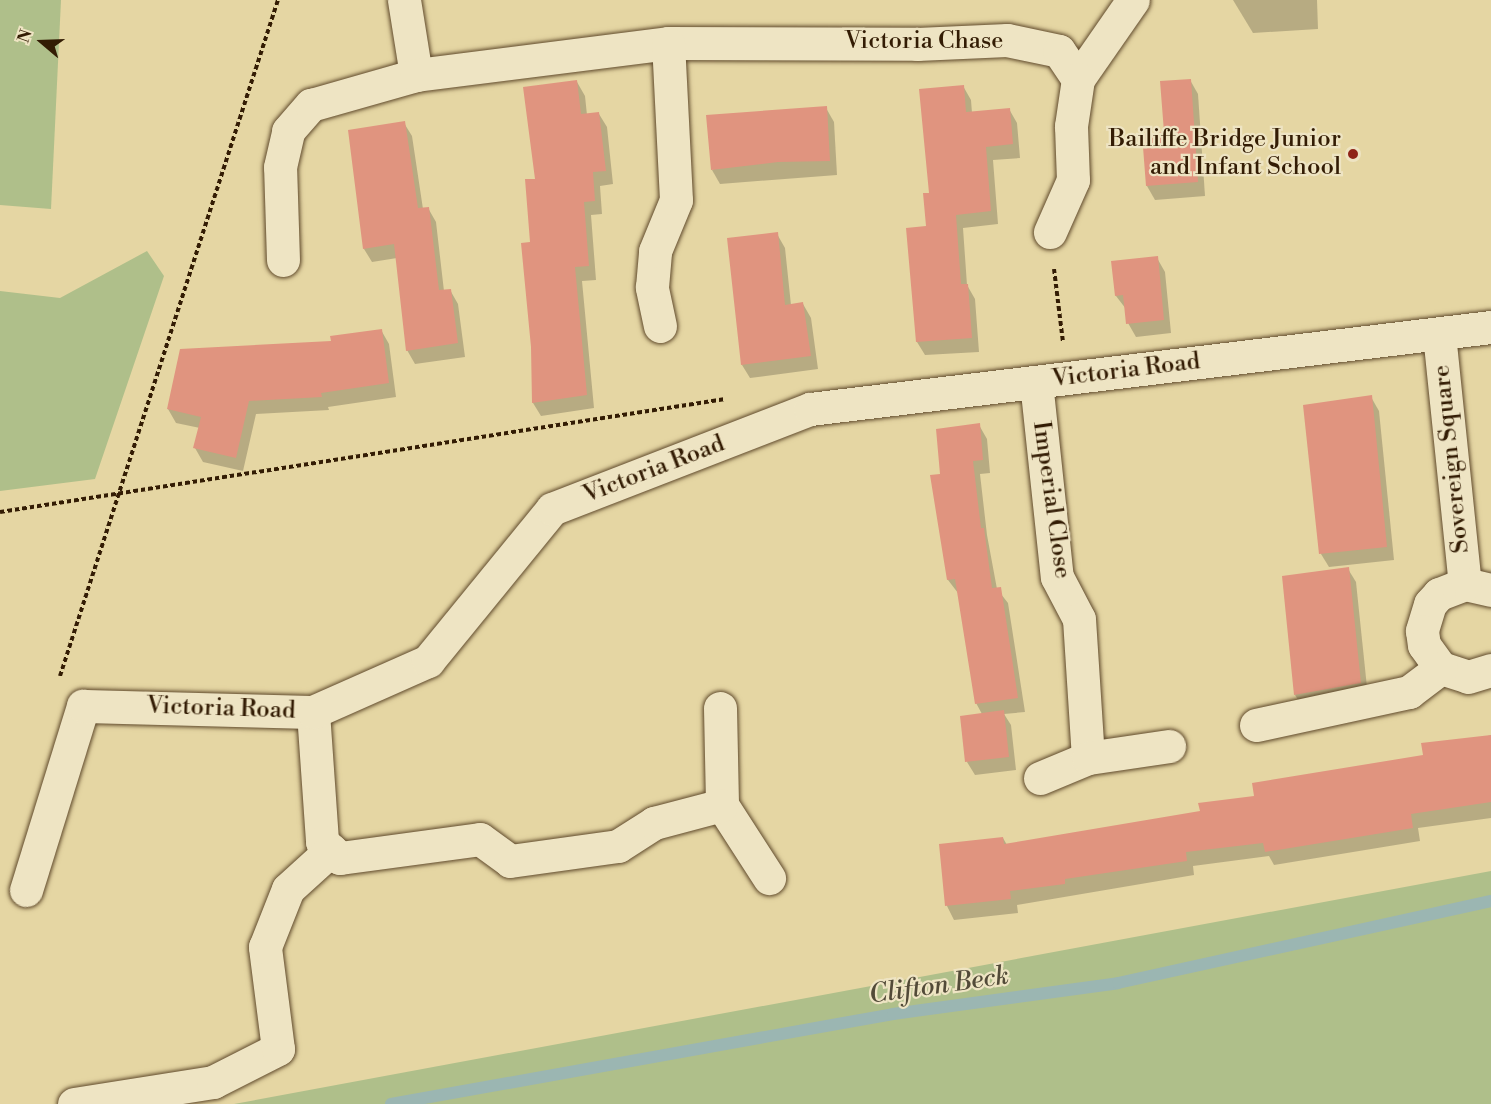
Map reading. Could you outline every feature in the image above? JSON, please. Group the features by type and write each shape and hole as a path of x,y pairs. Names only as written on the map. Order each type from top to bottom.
{"street":[{"path":"404,0 416,75"},
{"path":"1050,231 1073,180 1071,126 1078,79 1132,0"},
{"name":"Victoria Chase","path":"284,260 280,167 288,131 311,105 416,75 668,43 917,44 1007,40 1059,51 1078,79"},
{"path":"660,326 652,286 655,251 676,200 668,43"},
{"name":"Victoria Road","path":"26,890 83,706 313,712 428,661 552,509 810,409 1491,327"},
{"name":"Sovereign Square","path":"1439,334 1478,587 1439,594 1424,617 1424,645 1441,668"},
{"name":"Imperial Close","path":"1036,382 1057,577 1079,619 1088,758"},
{"path":"1256,725 1409,693 1441,668 1468,677 1491,670"},
{"path":"720,708 722,805 769,878"},
{"path":"313,712 322,842 340,858 480,839 510,861 618,846 654,823 722,805"},
{"path":"1040,777 1088,758 1169,746"},
{"path":"74,1104 213,1082 278,1049 265,947 288,889 331,850"}],"path":[{"path":"59,679 116,494 278,0"},
{"path":"1054,264 1062,336"},
{"path":"0,512 735,397"}],"green space":[{"path":"0,0 61,0 51,209 0,205"},
{"path":"147,251 164,276 95,479 0,491 0,291 60,298"},
{"path":"1491,871 1491,1104 234,1104"}],"building":[{"path":"1191,79 1198,182 1146,186 1142,134 1164,132 1160,81"},
{"path":"577,80 581,114 599,112 606,171 593,172 595,201 584,202 589,266 575,267 587,395 532,403 531,347 521,243 530,242 525,179 535,179 523,87"},
{"path":"964,85 966,112 1010,108 1013,144 986,147 991,211 956,215 961,284 968,284 972,338 916,342 906,228 926,226 923,193 929,193 919,89"},
{"path":"827,106 830,161 778,162 711,170 706,115"},
{"path":"405,121 418,208 429,207 439,290 451,289 458,343 406,351 394,244 363,249 348,130"},
{"path":"778,232 785,305 803,302 811,356 741,365 727,238"},
{"path":"1158,256 1164,320 1126,324 1123,295 1115,296 1111,261"},
{"path":"382,329 389,383 321,393 322,397 249,401 236,458 193,448 201,417 167,409 180,349 331,341 330,336"},
{"path":"1372,395 1387,547 1319,554 1303,405"},
{"path":"980,423 983,460 973,461 981,528 984,528 992,588 1001,587 1018,698 975,704 955,579 947,580 930,475 940,474 936,429"},
{"path":"1349,567 1361,683 1294,695 1282,576"},
{"path":"1004,710 1009,757 965,762 960,716"},
{"path":"1491,735 1491,802 1411,814 1413,828 1265,852 1263,843 1186,852 1187,861 1065,879 1065,884 1010,891 1011,899 945,906 939,844 1003,837 1004,844 1200,811 1198,803 1254,796 1252,783 1423,755 1421,743"}],"waterway":[{"name":"Clifton Beck","path":"391,1104 893,1014 1118,983 1491,901"}],"place":[{"name":"Bailiffe Bridge Junior and Infant School","path":"1353,154"}]}
